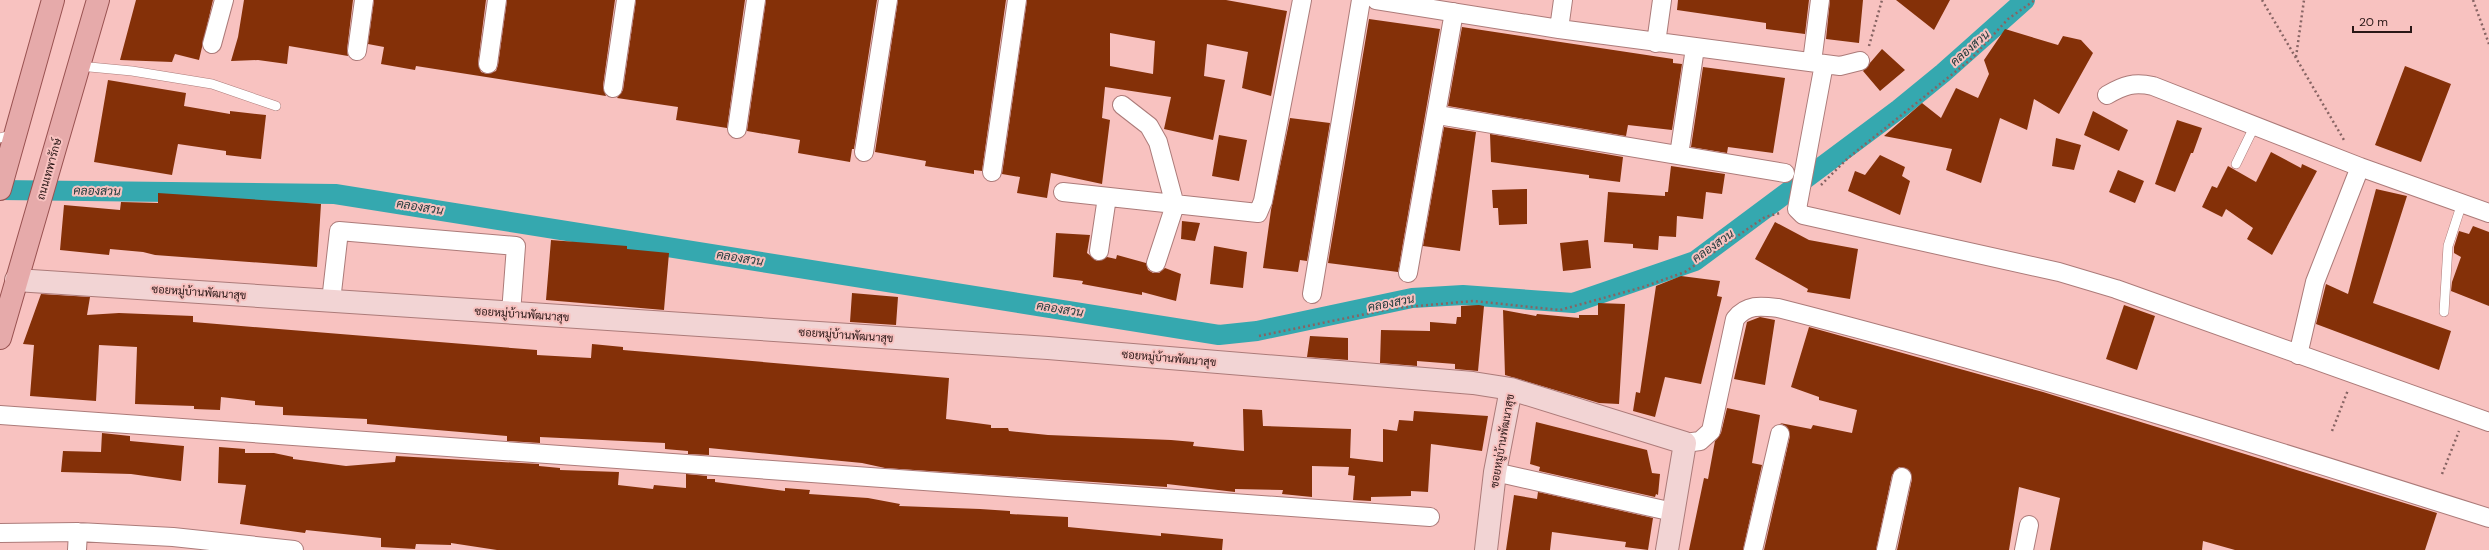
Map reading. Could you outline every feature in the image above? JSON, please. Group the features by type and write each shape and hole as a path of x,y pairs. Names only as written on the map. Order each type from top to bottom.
{"main road":[{"path":"2,181 8,136 53,0"},
{"name":"ถนนเทพารักษ์","path":"0,338 98,0"}],"street":[{"path":"212,44 224,0"},
{"path":"357,51 364,0"},
{"path":"488,64 497,0"},
{"path":"613,88 626,0"},
{"path":"737,129 756,0"},
{"path":"864,152 888,0"},
{"path":"992,172 1017,0"},
{"path":"1063,192 1253,214 1261,210 1302,0"},
{"path":"1312,294 1361,0"},
{"path":"1376,0 1462,9 1559,29 1695,48 1847,66 1860,61"},
{"path":"1559,29 1563,0"},
{"path":"1656,43 1662,0"},
{"path":"1820,0 1818,63 1809,146 1797,209 1808,217 2059,272 2116,288 2298,355 2489,422"},
{"path":"1408,273 1438,115 1462,9"},
{"path":"1679,154 1695,48"},
{"path":"2107,94 2125,85 2138,83 2153,86 2360,167 2489,213"},
{"path":"1122,105 1149,126 1158,142 1175,205 1156,263"},
{"path":"1438,115 1679,154 1785,173"},
{"path":"2298,355 2315,282 2360,167"},
{"path":"1100,251 1107,197"},
{"path":"331,301 339,230 516,246 511,313"},
{"name":"ซอยหมู่บ้านพัฒนาสุข","path":"16,280 1048,348 1439,379 1511,389 1495,472 1486,550"},
{"path":"1511,389 1685,443 1700,441 1711,431 1735,319 1741,312 1751,307 1760,306 1778,308 1877,333 2018,372 2489,518"},
{"path":"0,415 1430,517"},
{"path":"1753,550 1780,434"},
{"path":"1667,550 1685,443"},
{"path":"1495,472 1673,512"},
{"path":"1886,550 1902,477"},
{"path":"2024,550 2029,525"},
{"path":"77,550 78,532"},
{"path":"0,533 78,532 172,537 199,546 294,550"}],"lane":[{"path":"79,66 132,71 212,84 276,106"},
{"path":"2236,164 2255,125"},
{"path":"2444,312 2448,246 2462,203"}],"path":[{"path":"1860,61 1867,54 1882,0"},
{"path":"1259,336 1395,308 1473,301 1560,310 1643,287 1685,272 1765,217 1797,209 1848,158 1970,60 2008,19 2035,0"},
{"path":"2262,0 2360,167"},
{"path":"2296,58 2304,0"},
{"path":"2472,0 2489,44"},
{"path":"2332,431 2354,375"},
{"path":"2442,474 2466,414"}],"building":[{"path":"136,0 213,0 199,60 175,54 172,62 120,60"},
{"path":"244,0 353,0 347,50 348,56 289,46 287,64 258,60 231,61 238,37"},
{"path":"374,0 486,0 478,63 481,72 487,74 496,71 498,65 507,0 615,0 603,86 606,96 416,66 415,70 381,64 384,47 368,44"},
{"path":"636,0 745,0 727,128 676,120 678,107 617,98 623,90"},
{"path":"766,0 877,0 854,149 852,149 850,162 798,153 800,140 747,131"},
{"path":"898,0 1006,0 982,171 974,170 974,174 925,166 926,161 875,152"},
{"path":"1027,0 1226,0 1287,11 1271,96 1242,88 1248,52 1207,44 1204,76 1225,80 1213,140 1164,129 1171,97 1105,87 1102,118 1110,120 1102,184 1051,173 1047,198 1017,193 1020,177 1002,174","holes":["1110,33 1155,41 1153,74 1110,66"]},
{"path":"1678,0 1809,0 1805,34 1766,29 1766,23 1677,10"},
{"path":"1830,0 1863,0 1859,43 1826,39"},
{"path":"1896,0 1950,0 1934,30"},
{"path":"1369,19 1440,29 1398,272 1328,263"},
{"path":"1462,27 1673,59 1673,63 1682,64 1672,130 1628,125 1626,136 1448,106"},
{"path":"2005,29 2058,45 2063,36 2081,40 2093,53 2059,114 2034,99 2027,130 2000,118 1981,183 1946,170 1952,149 1884,136 1922,103 1941,118 1956,88 1978,98 1989,74 1984,60"},
{"path":"1882,49 1905,70 1880,91 1863,71"},
{"path":"2405,66 2451,84 2421,162 2375,145"},
{"path":"1703,67 1785,78 1773,153 1728,147 1727,153 1691,147"},
{"path":"108,80 186,93 184,106 230,114 230,111 266,115 261,159 226,155 226,151 178,144 172,175 94,162"},
{"path":"2093,111 2128,130 2119,151 2084,135"},
{"path":"1290,118 1330,123 1307,261 1300,260 1298,272 1263,268 1271,210"},
{"path":"2177,120 2202,128 2193,153 2191,153 2175,192 2155,184"},
{"path":"1444,127 1476,132 1460,251 1423,246"},
{"path":"1490,134 1623,157 1620,182 1589,178 1589,175 1491,162"},
{"path":"1219,135 1247,140 1239,181 1212,176"},
{"path":"2056,138 2081,145 2074,170 2052,166"},
{"path":"2271,152 2301,168 2302,164 2317,171 2272,255 2247,239 2253,228 2226,209 2222,217 2202,207 2212,186 2217,188 2228,166 2256,182"},
{"path":"1880,155 1905,167 1902,176 1910,181 1900,215 1848,191 1855,171 1865,175"},
{"path":"1671,166 1725,174 1722,194 1706,192 1703,219 1677,216 1676,237 1659,236 1658,250 1633,248 1633,244 1604,242 1608,192 1665,196 1665,192 1668,192"},
{"path":"2118,170 2144,181 2135,203 2109,192"},
{"path":"1527,189 1527,224 1499,225 1498,208 1493,208 1492,190"},
{"path":"2376,189 2407,196 2373,303 2451,331 2439,370 2316,324 2326,284 2348,294"},
{"path":"158,193 321,204 317,267 155,255 143,252 110,249 109,255 60,250 64,205 120,210 121,202 158,203"},
{"path":"1182,221 1200,223 1195,241 1181,239"},
{"path":"1775,222 1809,240 1858,249 1850,299 1807,292 1808,289 1755,259"},
{"path":"2473,226 2489,232 2489,306 2451,291 2452,282 2461,257 2454,253 2454,247 2459,231 2469,234"},
{"path":"1056,233 1090,235 1087,253 1097,261 1107,257 1116,259 1117,255 1146,263 1148,270 1153,273 1159,273 1165,268 1181,274 1176,301 1142,292 1142,295 1082,284 1083,281 1053,277"},
{"path":"551,240 627,246 627,249 669,253 664,310 546,300"},
{"path":"1588,240 1591,268 1563,271 1560,243"},
{"path":"1214,246 1247,252 1243,288 1210,284"},
{"path":"1681,276 1720,281 1717,296 1722,297 1701,384 1665,377 1655,417 1633,411 1636,392 1640,393 1656,286"},
{"path":"852,293 898,297 896,325 850,322"},
{"path":"41,294 90,297 87,315 119,313 193,316 193,322 537,350 537,355 591,358 592,344 623,347 623,350 949,378 946,419 991,425 991,428 1008,428 1009,431 1048,435 1171,440 1194,442 1193,446 1244,451 1243,409 1262,410 1263,426 1351,429 1350,458 1383,462 1383,429 1397,431 1399,420 1413,421 1414,411 1488,416 1482,451 1431,444 1428,492 1411,491 1411,496 1371,497 1371,501 1353,500 1355,476 1348,475 1349,467 1312,466 1312,497 1282,494 1283,490 1235,489 1235,492 1167,484 1167,487 885,468 862,463 709,448 709,455 688,454 688,451 665,449 665,443 540,437 540,443 507,441 507,436 367,424 367,419 283,415 283,407 255,405 255,401 221,397 220,410 194,409 194,406 135,404 137,347 99,345 96,401 30,396 34,345 23,344"},
{"path":"1598,303 1625,304 1619,404 1599,403 1505,375 1503,310 1536,316 1537,314 1579,318 1579,315 1598,315"},
{"path":"2124,305 2155,316 2137,370 2106,359"},
{"path":"1461,306 1484,306 1478,371 1455,369 1455,364 1417,361 1417,366 1380,363 1381,330 1430,331 1430,322 1456,324 1457,317 1461,317"},
{"path":"1760,317 1775,320 1765,385 1734,379 1747,322"},
{"path":"1809,327 2043,392 2437,513 2425,550 2235,550 2203,541 2202,550 2050,550 2060,498 2019,487 2009,550 1897,550 1912,479 1909,470 1899,467 1892,475 1876,550 1764,550 1790,436 1787,427 1780,423 1811,429 1813,425 1852,433 1857,410 1819,400 1819,397 1791,387"},
{"path":"1310,336 1348,338 1348,360 1307,357"},
{"path":"1727,408 1760,415 1752,463 1762,465 1743,550 1689,550 1704,478 1708,479 1715,441 1721,433"},
{"path":"1536,422 1647,450 1652,473 1660,474 1658,495 1656,494 1655,497 1539,471 1540,467 1530,464"},
{"path":"102,433 130,436 130,441 184,446 181,481 131,474 61,472 63,451 101,452"},
{"path":"219,447 245,449 245,453 274,453 293,457 293,459 346,466 395,462 396,456 539,464 539,466 560,468 560,470 619,472 618,485 653,489 654,485 686,488 686,474 707,476 707,479 715,479 715,482 785,491 785,488 810,490 809,494 868,498 900,504 899,506 980,509 1010,511 1010,514 1068,517 1068,527 1161,536 1161,533 1223,539 1222,550 497,550 451,543 451,545 416,544 415,549 381,547 381,538 306,530 305,533 240,524 246,485 218,483"},
{"path":"1538,492 1653,518 1648,550 1625,547 1626,542 1552,532 1550,550 1506,550 1514,495 1537,499"}],"waterway":[{"name":"คลองสวน","path":"0,190 335,194 1219,335 1257,331 1412,298 1463,295 1573,303 1695,261 1899,109 1943,73 2025,0"}]}
